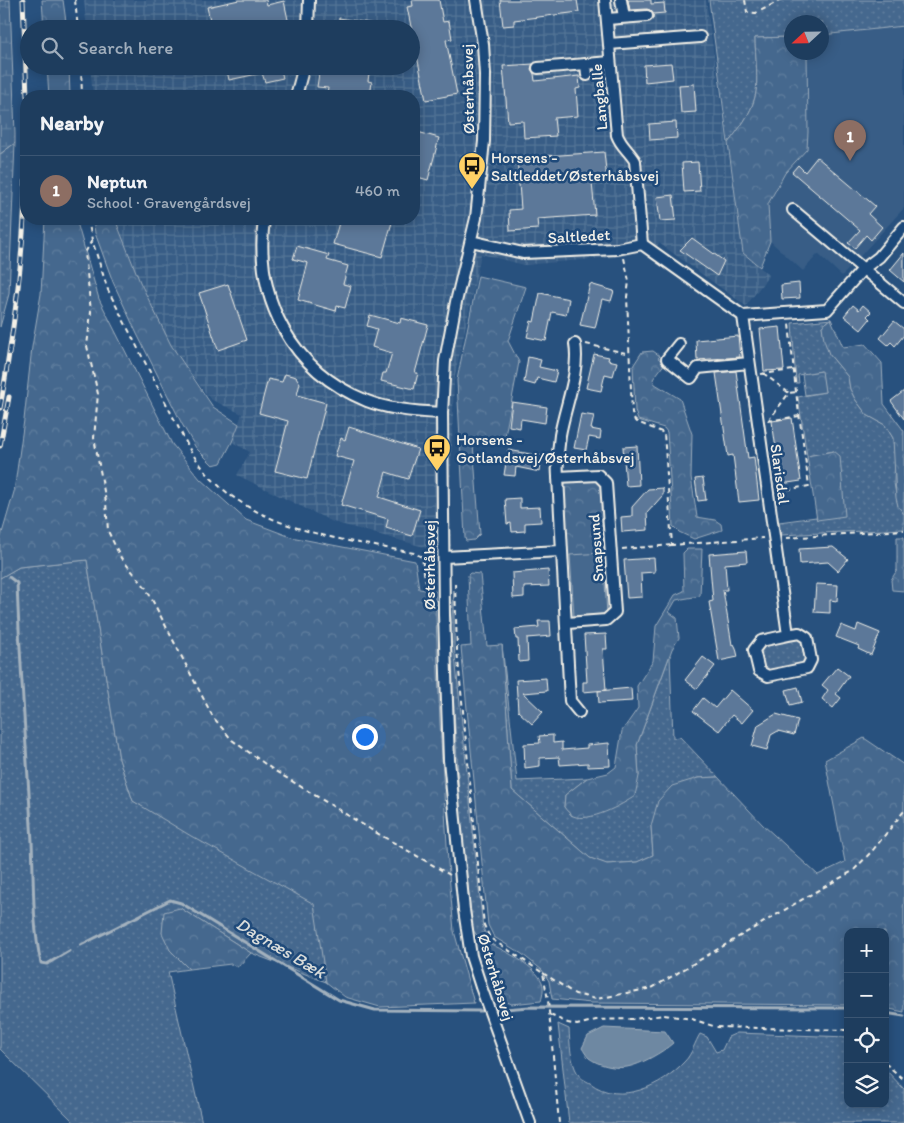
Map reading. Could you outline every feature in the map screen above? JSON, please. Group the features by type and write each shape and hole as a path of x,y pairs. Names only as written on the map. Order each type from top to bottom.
{"street":[{"path":"308,0 308,20"},
{"name":"Østerhåbsvej","path":"476,0 483,44 485,90 484,141 476,218 449,336 442,413 449,760 461,881 471,956 530,1123"},
{"name":"Langballe","path":"605,0 617,135 620,144 635,161 642,244"},
{"path":"621,0 624,17"},
{"path":"607,19 647,16"},
{"path":"609,44 700,37"},
{"path":"538,68 610,62"},
{"path":"586,64 587,75"},
{"path":"298,90 302,75"},
{"path":"793,210 904,303"},
{"path":"264,225 261,255 266,286 277,318 294,345 314,368 340,388 368,401 400,409 442,413"},
{"path":"642,244 743,316 827,310 863,269 879,257 904,227"},
{"name":"Saltledet","path":"471,240 522,253 622,248 642,244"},
{"name":"Slarisdal","path":"743,316 788,635"},
{"path":"575,344 577,358 560,436 558,477 570,701 579,712"},
{"path":"679,344 667,359 691,378 698,368 749,363"},
{"name":"Snapsund","path":"558,477 598,475 606,483 615,612 606,620 567,623"},
{"path":"444,557 561,551"},
{"path":"799,633 807,638 812,660 807,668 768,676 759,671 754,650 761,641 788,635 799,633"}],"path":[{"path":"75,0 77,20"},
{"path":"745,0 747,12 756,13 781,0"},
{"path":"81,75 82,90"},
{"path":"89,225 108,290 191,452 210,476 228,493 272,519 304,530 346,540 414,552 422,557 427,582 430,584 455,584"},
{"path":"92,240 85,253 92,312 87,346 98,394 94,438 106,502 108,531 121,558 146,588 213,717 232,740 272,769 370,829 461,881"},
{"path":"622,248 629,281 627,297 632,413 636,422 664,433 672,545"},
{"path":"768,493 809,486 796,392 788,313"},
{"path":"575,344 590,344 630,354"},
{"path":"751,375 794,370"},
{"path":"763,373 789,393"},
{"path":"796,392 789,393 768,421 800,416"},
{"path":"611,550 904,530"},
{"path":"455,575 457,650 484,925 490,938 575,994 596,999 652,988 852,872 873,850 904,811"},
{"path":"543,974 548,1000 559,1123"},
{"path":"549,1013 568,1023 577,1025 596,1020 633,1019 664,1015 692,1019 716,1027 844,1030"},
{"path":"889,1067 904,1080"}],"shaded area":[{"path":"84,0 706,0 743,253 769,275 746,306 659,243 655,249 615,257 524,265 481,254 454,381 450,504 451,546 435,550 333,522 237,475 250,452 232,442 242,414 210,399 170,345 140,282 117,225 420,225 420,90 92,90 91,75 420,75 420,20 86,20"},
{"path":"904,26 904,208 842,276 818,254 803,271 770,241 768,204 785,173 807,149 807,60 829,60 829,34"},
{"path":"604,1028 665,1031 673,1043 651,1058 638,1064 622,1067 607,1066 589,1058 582,1048 588,1036"}],"green space":[{"path":"0,0 10,0 15,143 0,154"},
{"path":"42,0 63,0 66,20 43,20"},
{"path":"709,0 904,0 904,26 829,34 829,15 784,15 784,37 755,38 757,77 755,97 748,115 728,143"},
{"path":"784,37 784,60 807,60 807,149 785,173 768,204 770,241 760,267 743,253 728,143 748,115 755,97 757,77 755,38"},
{"path":"48,75 69,75 70,90 49,90"},
{"path":"15,143 9,294 0,327 0,154"},
{"path":"45,225 78,225 99,299 172,444 200,479 246,520 291,537 415,561 419,589 435,591 440,723 454,931 474,1003 380,1007 345,997 326,982 314,904 191,836 133,801 119,759 87,560 19,567 0,578 0,540 14,492 32,347 41,294"},
{"path":"94,225 117,225 140,282 171,345 213,407 239,424 221,463 213,465 196,448 182,424 113,282"},
{"path":"478,276 526,287 508,341 519,362 504,441 473,444 480,534 474,540 466,541 457,380"},
{"path":"831,319 822,326 829,354 848,377 850,389 855,399 867,415 885,425 893,438 895,453 894,483 898,506 904,514 904,529 781,535 779,522 816,517 817,520 834,451 807,456 798,397 825,392 821,371 798,375 799,383 796,383 792,323"},
{"path":"831,319 843,347 865,344 882,363 884,404 904,431 904,514 898,506 896,498 893,438 885,425 867,415 850,389 848,377 829,354 822,326"},
{"path":"653,351 665,363 653,379 655,384 680,399 692,434 691,477 697,517 715,520 721,524 722,530 694,539 679,532 673,526 667,432 664,428 638,420 635,411 633,366 642,352"},
{"path":"822,371 825,392 805,395 802,374"},
{"path":"834,451 840,456 845,516 817,520 807,456"},
{"path":"598,480 602,483 610,613 606,617 575,619 569,615 562,487 566,481"},
{"path":"897,537 904,537 904,591 892,590 891,580 897,570"},
{"path":"687,549 702,549 700,596 676,600 669,612 677,618 679,638 672,649 637,745 639,776 635,796 614,808 596,815 580,818 573,816 564,807 565,795 587,778 608,773 616,767 622,731 638,708 637,686 653,661 656,626 675,595 684,591 683,553"},
{"path":"603,553 607,614 574,616 570,555"},
{"path":"87,560 119,759 133,801 315,904 326,982 251,953 180,908 170,950 189,969 168,972 202,1123 75,1123 0,1049 0,578 19,567"},
{"path":"470,573 480,574 487,646 502,645 512,790 590,858 607,864 637,862 653,855 651,826 658,801 672,786 698,778 718,777 763,825 818,875 845,862 825,760 864,738 904,765 904,1012 889,1009 889,928 844,928 844,1005 591,1003 552,999 549,981 542,970 522,954 494,937 488,925 461,647 471,646 468,575"},
{"path":"454,590 454,646 483,928 490,944 479,938 473,930 461,825 450,644"},
{"path":"799,638 802,641 806,659 804,664 768,672 764,668 760,651 763,647"},
{"path":"502,645 517,781 587,778 565,795 564,807 572,816 639,776 637,745 670,655 673,738 680,737 718,777 698,778 651,826 653,855 637,862 606,864 590,858 512,790"},
{"path":"180,908 251,953 238,967 231,964 189,969 170,950 162,933 164,912"},
{"path":"479,938 514,956 538,975 543,987 541,1001 511,1004 501,1000"},
{"path":"558,1024 569,1029 572,1058 579,1075 602,1090 614,1093 640,1090 665,1078 687,1058 700,1034 707,1037 716,1052 722,1050 728,1037 737,1033 844,1037 844,1108 889,1108 889,1073 904,1089 904,1123 569,1123"}],"building":[{"path":"239,0 266,0 267,5 284,1 288,20 210,20 207,7"},
{"path":"412,0 439,0 443,22 449,21 452,39 446,40 457,94 426,100 420,71 420,20 410,20 407,7 413,6"},
{"path":"500,0 577,0 579,12 514,20 514,25 503,26"},
{"path":"628,0 651,0 651,4 664,3 665,13 653,14 647,9 630,10"},
{"path":"671,63 673,79 645,82 644,65"},
{"path":"533,64 531,69 535,81 579,76 580,88 576,89 578,116 554,118 556,136 524,138 523,121 508,122 503,66"},
{"path":"228,75 253,75 229,80"},
{"path":"263,75 282,75 283,78 265,82"},
{"path":"319,75 369,75 368,81 372,82 371,90 328,90 328,88 317,87"},
{"path":"694,84 696,112 681,113 679,85"},
{"path":"676,122 677,138 650,140 649,124"},
{"path":"420,133 439,138 428,180 420,178"},
{"path":"604,152 607,180 592,182 595,215 537,219 538,229 510,231 509,210 521,209 517,158"},
{"path":"817,157 875,206 868,214 882,227 871,240 866,235 855,248 848,243 860,230 792,172 798,165 805,172"},
{"path":"698,162 700,191 684,192 682,163"},
{"path":"673,195 676,220 660,221 657,197"},
{"path":"338,225 391,225 382,257 333,244"},
{"path":"692,238 724,261 717,276 680,250"},
{"path":"297,246 329,255 327,260 348,266 343,284 351,286 345,308 337,306 336,311 298,300 308,263 293,259"},
{"path":"904,253 904,282 890,270"},
{"path":"799,283 800,298 782,299 781,285"},
{"path":"228,284 247,340 218,350 199,293"},
{"path":"590,284 614,291 611,301 602,299 595,328 580,325"},
{"path":"540,293 569,299 566,315 552,312 546,341 527,337 531,321 534,322"},
{"path":"853,305 859,310 863,305 871,312 867,316 870,319 861,330 844,316"},
{"path":"370,315 400,323 401,318 428,325 415,373 418,373 414,389 381,381 383,373 386,373 392,353 372,347 377,329 367,326"},
{"path":"894,321 904,329 904,335 895,346 891,342 888,345 880,338"},
{"path":"780,327 784,370 764,371 760,329"},
{"path":"738,336 740,357 697,360 696,340"},
{"path":"594,354 609,357 608,360 617,362 613,376 605,374 601,391 586,388"},
{"path":"528,357 541,360 539,367 557,371 554,382 537,378 535,385 524,382"},
{"path":"736,371 748,458 754,457 759,500 739,502 733,455 728,456 716,373"},
{"path":"285,374 296,377 300,383 297,395 326,403 307,479 275,471 288,421 259,413 268,379 282,382"},
{"path":"904,391 904,419 891,401"},
{"path":"512,402 547,407 545,423 521,419 520,428 509,426"},
{"path":"581,414 594,416 591,429 601,431 600,439 589,437 586,450 574,448"},
{"path":"792,418 801,481 781,484 772,421"},
{"path":"349,427 418,449 408,479 386,472 379,497 420,510 412,536 386,528 388,519 341,505 354,461 335,456 341,438 345,440"},
{"path":"637,446 639,485 626,486 623,447"},
{"path":"508,450 542,456 540,472 516,467 515,476 504,475"},
{"path":"703,478 706,500 698,501 695,479"},
{"path":"663,488 663,495 647,513 648,530 622,532 621,517 632,516 632,507 648,489"},
{"path":"520,498 520,508 540,507 541,522 525,523 525,531 512,532 511,523 507,524 505,499"},
{"path":"833,547 848,559 838,571 828,562 800,564 799,549"},
{"path":"746,551 747,562 725,564 727,590 723,590 732,645 734,644 736,648 738,657 719,661 709,602 713,601 709,554"},
{"path":"654,558 655,572 641,573 642,597 627,598 624,560"},
{"path":"548,570 549,586 524,587 524,597 513,598 512,573"},
{"path":"816,584 838,585 837,601 830,600 830,613 814,612"},
{"path":"538,621 550,621 551,636 527,638 528,661 519,662 518,639 516,639 515,629 539,627"},
{"path":"858,624 880,633 871,655 858,649 859,646 836,637 841,625 856,631"},
{"path":"606,634 607,649 603,649 606,690 583,692 583,682 587,682 584,635"},
{"path":"703,657 715,666 697,689 685,680"},
{"path":"837,667 849,676 836,694 841,698 833,708 822,699 828,690 822,685"},
{"path":"546,678 547,691 523,693 543,712 532,724 518,711 516,680"},
{"path":"798,687 802,702 790,705 786,690"},
{"path":"631,688 632,701 599,703 598,691"},
{"path":"730,690 753,710 742,723 732,715 719,731 693,711 703,698 715,708"},
{"path":"776,714 798,720 794,735 778,731 771,735 767,750 752,746 758,725"},
{"path":"553,735 553,743 562,742 562,750 587,748 587,745 609,743 610,766 588,767 588,763 560,765 559,757 540,758 540,766 525,768 524,744 540,743 539,736"}],"waterway":[{"name":"Dagnæs Bæk","path":"9,577 17,583 35,918 41,963 47,964 69,951"},
{"name":"Dagnæs Bæk","path":"81,945 170,900 181,903 339,1000 375,1010 480,1011 529,1007 844,1008"},
{"path":"889,1014 904,1016"}],"railway":[{"path":"23,0 24,20"},
{"path":"26,75 27,90"},
{"path":"0,408 19,283 24,225"},
{"path":"0,446 9,397"}],"place":[{"name":"Neptun","path":"850,161"},
{"name":"Horsens - Saltleddet/Østerhåbsvej","path":"472,190"},
{"name":"Horsens - Gotlandsvej/Østerhåbsvej","path":"437,472"}]}
